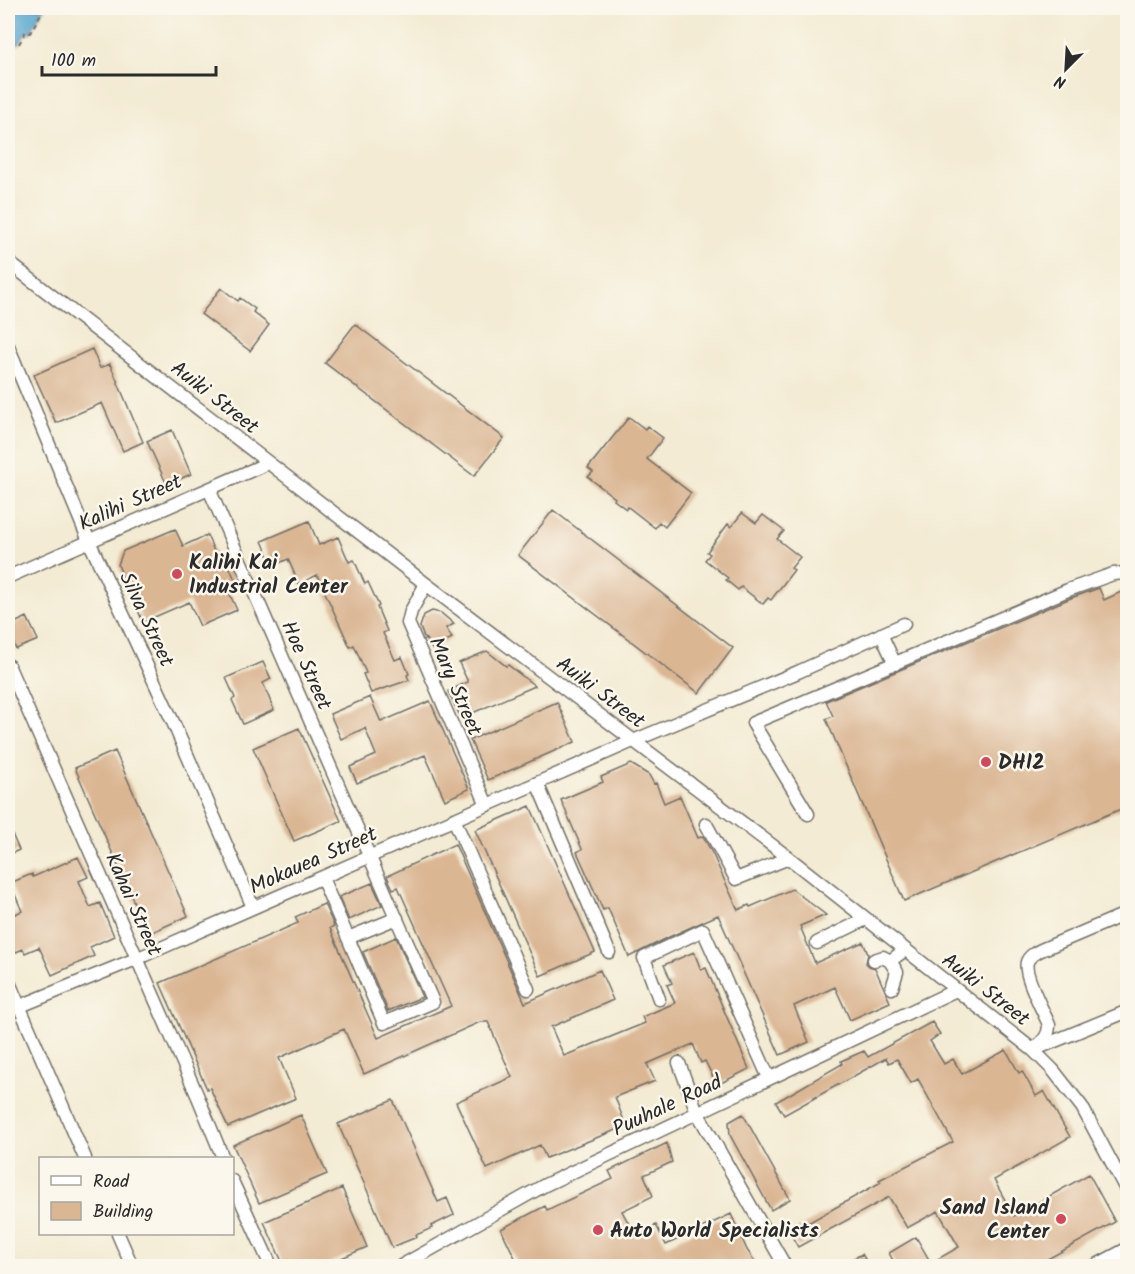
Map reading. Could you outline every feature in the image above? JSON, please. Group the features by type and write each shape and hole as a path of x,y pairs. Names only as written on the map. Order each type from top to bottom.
{"main road":[{"path":"1098,1266 1128,1250"}],"street":[{"name":"Auiki Street","path":"10,269 789,858 1033,1050 1053,1070 1082,1107 1128,1192"},
{"name":"Silva Street","path":"8,346 89,541 173,722 253,907"},
{"name":"Kalihi Street","path":"8,577 268,463"},
{"name":"Hoe Street","path":"209,489 433,1002 384,1023 348,938"},
{"path":"808,814 753,723 1068,590 1113,574 1128,573"},
{"name":"Mary Street","path":"426,584 411,611 408,623 487,805"},
{"name":"Mokauea Street","path":"13,1009 136,959 904,624"},
{"path":"881,634 895,664"},
{"name":"Kahai Street","path":"8,665 223,1157"},
{"path":"537,783 609,951"},
{"path":"454,819 528,989"},
{"path":"706,824 736,879 789,858"},
{"path":"322,878 348,938 397,918"},
{"path":"1033,1050 1046,1039 1049,1025 1027,972 1027,962 1033,954 1041,950 1128,913"},
{"path":"817,944 866,919"},
{"path":"659,999 644,958 703,930 769,1078"},
{"path":"890,961 904,950"},
{"path":"874,960 883,957 890,961 897,972 892,988"},
{"path":"8,980 13,1009 85,1157"},
{"name":"Puuhale Road","path":"401,1266 545,1185 956,990"},
{"path":"1033,1050 1128,1011"},
{"path":"679,1063 698,1112 785,1266"},
{"path":"234,1185 271,1266"},
{"path":"119,1235 132,1266"}],"path":[{"path":"19,44 26,32 30,33 44,8"}],"water":[{"path":"8,8 44,8 30,33 26,32 19,44 8,39"}],"building":[{"path":"221,288 238,301 240,298 255,309 253,312 269,325 250,351 201,314"},
{"path":"355,324 504,438 474,476 325,363"},
{"path":"92,349 100,368 110,364 143,442 123,451 102,403 56,423 34,375"},
{"path":"629,417 645,429 647,426 663,438 647,459 691,493 665,527 659,522 655,528 628,507 626,509 614,500 615,498 588,477 593,472 588,468"},
{"path":"172,430 191,474 167,485 147,441"},
{"path":"553,510 733,648 699,693 518,555"},
{"path":"742,513 756,523 763,515 784,531 777,539 800,557 791,568 794,570 771,600 768,598 763,604 741,587 738,590 726,580 728,578 705,560 710,554 707,552 728,524 731,527"},
{"path":"309,521 319,545 338,537 349,562 354,560 365,584 368,582 387,631 383,633 395,660 402,657 409,680 371,693 363,674 366,673 354,645 350,647 317,575 299,584 288,559 273,566 262,541"},
{"name":"Kalihi Kai Industrial Center","path":"175,529 183,546 207,535 218,560 225,557 236,582 226,586 237,610 200,626 189,602 143,622 118,565 123,551"},
{"name":"DHI2","path":"1099,588 1104,600 1123,591 1128,603 1128,806 904,901 826,719 833,716 826,701"},
{"path":"432,611 441,613 454,624 446,628 452,638 432,649 425,640 420,627 424,615"},
{"path":"27,617 38,640 16,649 8,626"},
{"path":"487,651 535,686 461,718 448,691 468,682 459,663"},
{"path":"263,662 271,679 263,683 274,710 243,724 232,700 235,698 226,678"},
{"path":"370,697 381,722 430,701 469,789 445,800 425,755 357,783 350,767 376,755 365,728 341,739 330,714"},
{"path":"557,702 575,742 488,780 470,740"},
{"path":"299,728 341,821 294,841 253,748"},
{"path":"115,751 188,916 148,934 75,768"},
{"path":"631,764 649,775 654,784 656,783 664,803 680,796 698,838 703,836 738,910 792,889 826,915 800,926 815,963 863,942 868,954 866,963 875,968 890,1002 850,1020 835,987 794,1006 809,1042 780,1055 718,915 629,957 608,908 603,910 577,852 582,849 561,800 603,782 601,777"},
{"path":"530,806 595,952 540,976 475,830"},
{"path":"8,825 19,850 8,855"},
{"path":"455,844 525,1003 600,970 613,1000 551,1027 564,1056 645,1023 642,1017 675,1003 667,985 672,983 664,965 694,952 701,970 706,968 749,1069 717,1085 705,1061 701,1063 693,1044 647,1064 655,1081 615,1097 626,1126 546,1158 540,1145 487,1169 456,1102 512,1077 488,1022 480,1022 364,1074 344,1029 279,1058 296,1098 228,1127 210,1088 207,1089 160,983 298,923 295,917 324,904 334,926 330,928 378,1038 451,1006 398,887 393,889 387,876"},
{"path":"78,857 88,877 79,881 90,907 100,903 114,936 90,947 94,956 52,975 39,947 25,953 23,949 14,953 8,934 8,917 22,911 10,883 32,874 33,877"},
{"path":"372,883 382,905 349,920 339,897"},
{"path":"396,937 422,997 388,1011 363,952"},
{"path":"932,1022 940,1034 930,1041 944,1064 953,1059 962,1074 1006,1050 1019,1073 1022,1071 1036,1096 1044,1091 1070,1137 994,1180 1014,1216 1089,1174 1115,1222 1035,1266 896,1266 889,1253 916,1237 931,1263 959,1247 938,1211 907,1228 889,1197 798,1247 790,1233 881,1182 879,1180 953,1142 918,1079 911,1083 897,1059 889,1063 886,1058 784,1115 776,1102 842,1064 841,1061 864,1051 868,1057"},
{"path":"393,1100 438,1202 447,1198 454,1215 431,1226 432,1228 416,1235 417,1237 392,1247 338,1124"},
{"path":"743,1114 790,1199 771,1210 730,1135 729,1122"},
{"path":"301,1115 327,1174 259,1203 233,1145"},
{"path":"667,1143 672,1162 644,1175 653,1196 622,1211 635,1235 656,1225 666,1245 731,1214 747,1250 758,1266 519,1266 501,1229 545,1206 547,1210 613,1179 609,1171"},
{"path":"342,1188 367,1247 323,1266 284,1266 264,1222"},
{"path":"862,1254 869,1266 839,1266"}],"place":[{"name":"Kalihi Kai Industrial Center","path":"177,574"},
{"name":"DHI2","path":"986,762"},
{"name":"Sand Island Center","path":"1061,1219"},
{"name":"Auto World Specialists","path":"598,1230"}]}
